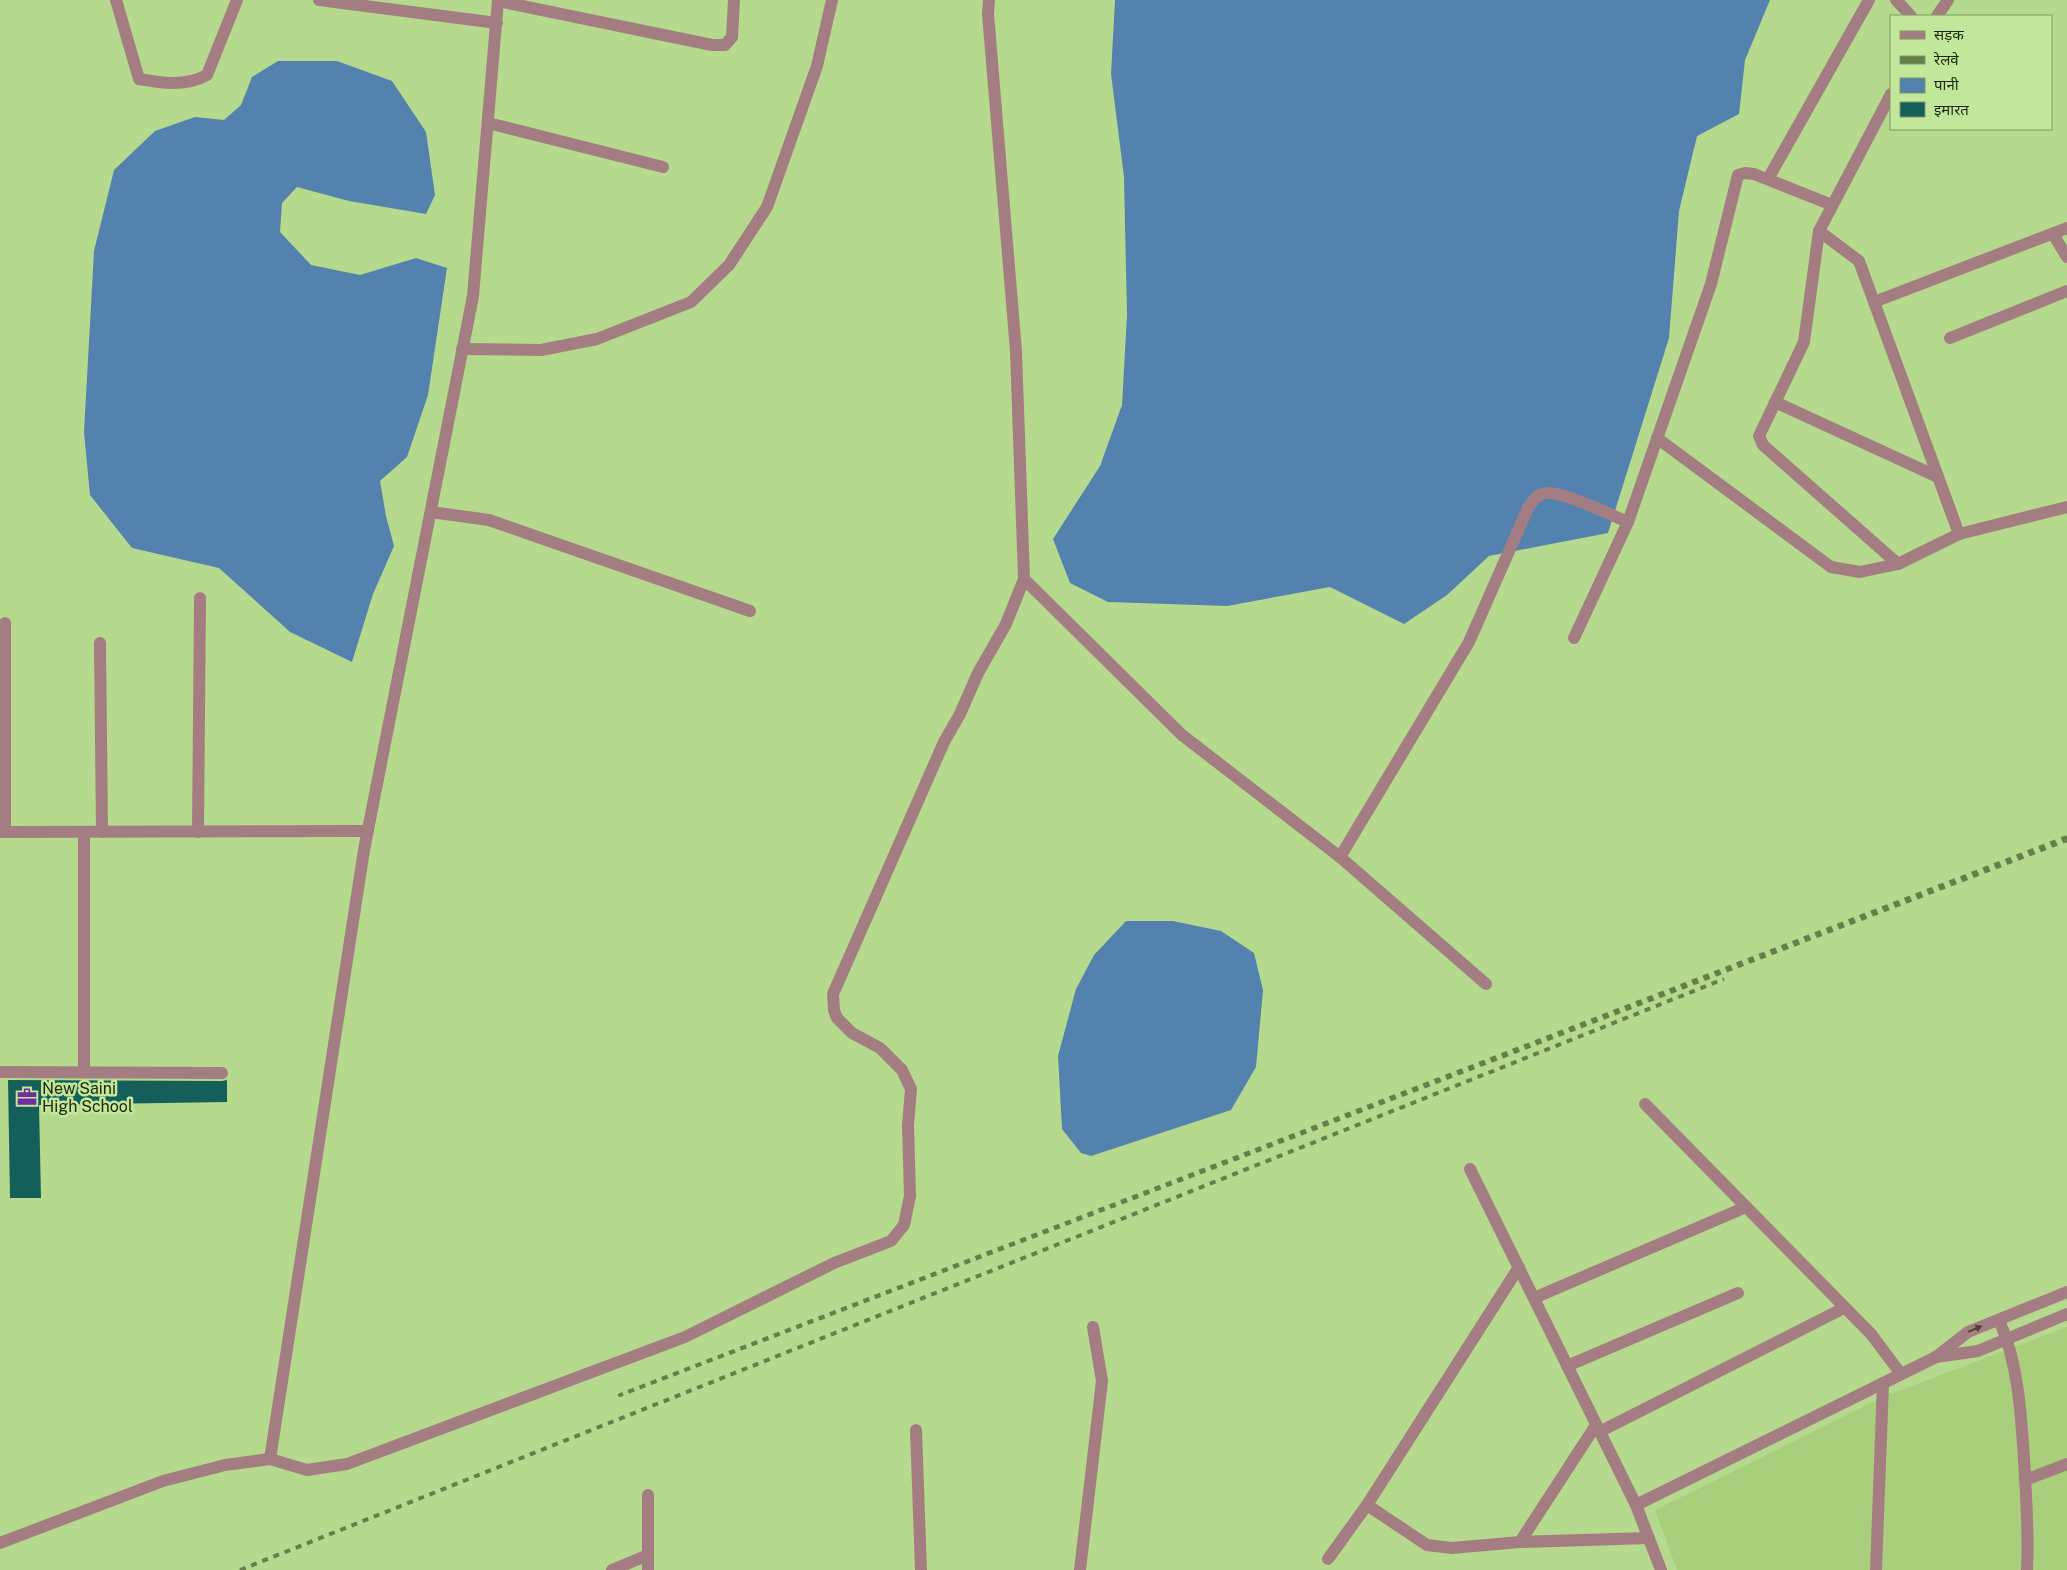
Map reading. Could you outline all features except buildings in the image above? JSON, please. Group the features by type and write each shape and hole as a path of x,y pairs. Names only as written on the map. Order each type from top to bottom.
{"street":[{"path":"116,0 139,79 169,84 197,80 207,75 237,0"},
{"path":"319,0 497,23"},
{"path":"270,1459 368,831 473,296 498,1 712,45 725,45 732,37 734,0"},
{"path":"462,349 541,350 578,343 597,339 691,302 729,265 767,207 816,66 832,0"},
{"path":"0,1543 163,1481 225,1465 270,1459 307,1470 356,1460 685,1337 834,1263 891,1241 904,1224 910,1196 908,1126 911,1089 902,1070 880,1048 852,1033 837,1018 834,1010 833,994 944,742 960,714 978,673 1006,624 1024,579 1016,351 988,14 989,0"},
{"path":"1768,180 1869,0"},
{"path":"1896,0 1910,15"},
{"path":"1939,15 1948,0"},
{"path":"1890,96 1818,231 1804,342 1759,436 1760,442 1898,564"},
{"path":"488,123 663,167"},
{"path":"1574,638 1628,522 1711,284 1738,175 1745,173 1754,174 1832,205"},
{"path":"1874,302 2067,228"},
{"path":"1818,231 1859,261 1959,534"},
{"path":"2053,234 2067,257"},
{"path":"1950,338 2067,291"},
{"path":"1775,402 1938,477"},
{"path":"1657,438 1830,566 1860,572 1898,564 1959,534 2067,507"},
{"path":"1340,856 1470,642 1528,508 1535,498 1544,493 1561,495 1628,522"},
{"path":"431,512 489,520 750,612"},
{"path":"1024,579 1182,735 1340,856 1486,984"},
{"path":"198,832 200,598"},
{"path":"5,623 3,832 368,831"},
{"path":"100,643 102,832"},
{"path":"84,832 84,1072"},
{"path":"0,1072 222,1073"},
{"path":"1645,1104 1871,1334 1902,1374"},
{"path":"1470,1169 1636,1505 1662,1570"},
{"path":"1534,1298 1746,1207"},
{"path":"1328,1559 1367,1505 1519,1267"},
{"path":"1636,1505 1936,1357 1968,1332 2067,1292"},
{"path":"1567,1366 1738,1293"},
{"path":"1520,1542 1598,1428 1844,1308"},
{"path":"1936,1357 1978,1352 2067,1314"},
{"path":"1999,1320 2008,1339 2021,1415 2029,1529 2028,1570"},
{"path":"1080,1570 1102,1381 1093,1327"},
{"path":"1876,1570 1883,1383"},
{"path":"916,1430 921,1570"},
{"path":"2025,1480 2067,1464"},
{"path":"648,1494 648,1570"},
{"path":"1367,1505 1427,1545 1452,1548 1520,1542 1649,1538"},
{"path":"612,1570 648,1554"}],"shaded area":[{"path":"2067,1327 2067,1570 1677,1570 1655,1510 1883,1397"}],"water":[{"path":"1115,0 1770,0 1745,60 1739,114 1697,136 1679,211 1669,338 1608,533 1489,556 1447,595 1404,624 1330,587 1227,606 1108,602 1070,583 1053,539 1100,466 1122,405 1127,315 1124,177 1111,74"},
{"path":"278,61 337,61 392,81 426,132 435,195 426,214 349,201 297,187 282,203 280,232 311,265 360,275 416,258 447,268 428,395 407,457 380,481 386,516 394,546 373,594 352,662 290,632 219,568 132,548 90,495 84,432 94,251 114,170 155,131 195,117 224,120 241,105 252,77"},
{"path":"1126,921 1173,921 1221,931 1254,953 1263,990 1256,1067 1231,1110 1091,1156 1081,1153 1062,1129 1058,1056 1076,989 1094,955"}],"railway":[{"path":"2067,837 620,1395 2067,840"},
{"path":"240,1570 1724,979"}],"place":[{"name":"New Saini High School","path":"27,1097"}]}
